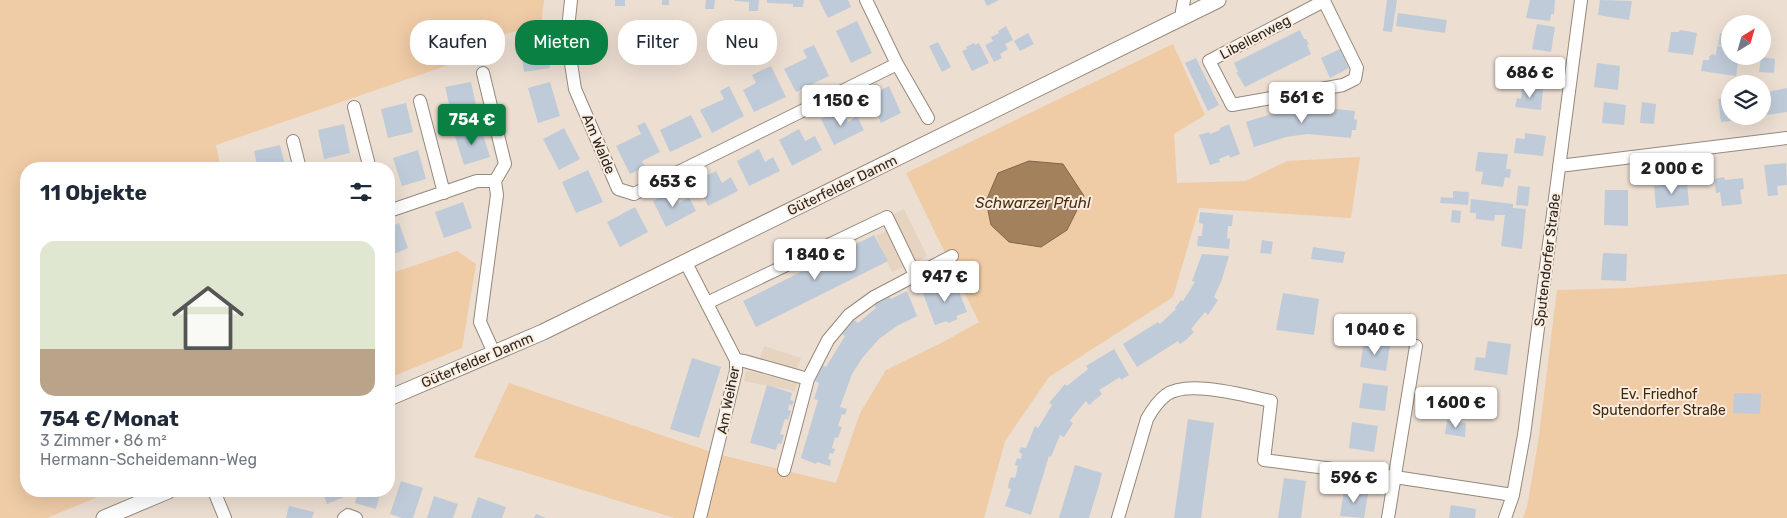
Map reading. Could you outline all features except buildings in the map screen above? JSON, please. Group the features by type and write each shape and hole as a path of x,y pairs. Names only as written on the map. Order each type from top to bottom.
{"street":[{"name":"Am Walde","path":"571,0 567,38 575,89 618,189 634,194 897,64"},
{"path":"866,0 897,64 928,118"},
{"path":"1184,0 1182,11 1184,16"},
{"name":"Güterfelder Damm","path":"395,395 543,332 1218,0"},
{"name":"Sputendorfer Straße","path":"1505,518 1513,495 1524,435 1581,0"},
{"name":"Libellenweg","path":"1323,1 1357,68 1355,79 1343,85 1232,105 1209,61 1323,1"},
{"path":"483,73 505,164 495,181 497,195 480,322 494,353"},
{"path":"420,101 444,192"},
{"path":"354,107 368,162"},
{"path":"1559,166 1787,138"},
{"path":"293,141 298,162"},
{"path":"395,209 477,181 495,181"},
{"path":"706,303 887,217 915,275"},
{"path":"784,470 808,379 828,340 849,315 874,297 952,256"},
{"name":"Am Weiher","path":"685,261 736,360 736,371 700,518"},
{"path":"1388,518 1416,346"},
{"path":"736,360 808,379"},
{"path":"1118,518 1147,419 1154,407 1167,394 1191,387 1270,401 1264,460 1513,495"},
{"path":"104,518 154,497"},
{"path":"216,497 225,518"},
{"path":"344,518 348,515 356,518"}],"shaded area":[{"path":"904,209 927,256 916,262 892,215"},
{"path":"886,231 903,267 892,272 876,236"},
{"path":"764,346 801,358 797,370 760,358"},
{"path":"746,371 797,382 795,391 744,381"}],"green space":[{"path":"0,0 544,0 542,20 515,20 515,32 505,34 505,20 410,20 410,65 448,65 216,145 220,162 20,162 20,497 98,497 47,518 0,518"},
{"path":"1173,44 1205,115 1174,134 1177,183 1246,181 1287,161 1360,157 1351,218 1199,208 1173,297 1049,377 1005,441 984,518 675,518 474,457 509,383 717,454 836,483 860,413 886,370 979,322 906,173"},
{"path":"457,251 476,264 462,348 395,376 395,272"},
{"name":"Ev. Friedhof Sputendorfer Straße","path":"1787,274 1787,518 1523,518 1527,507 1538,443 1557,290 1629,288"}],"water":[{"name":"Schwarzer Pfuhl","path":"1029,161 1063,164 1084,196 1067,230 1041,247 1009,242 991,225 986,201 998,173"}]}
